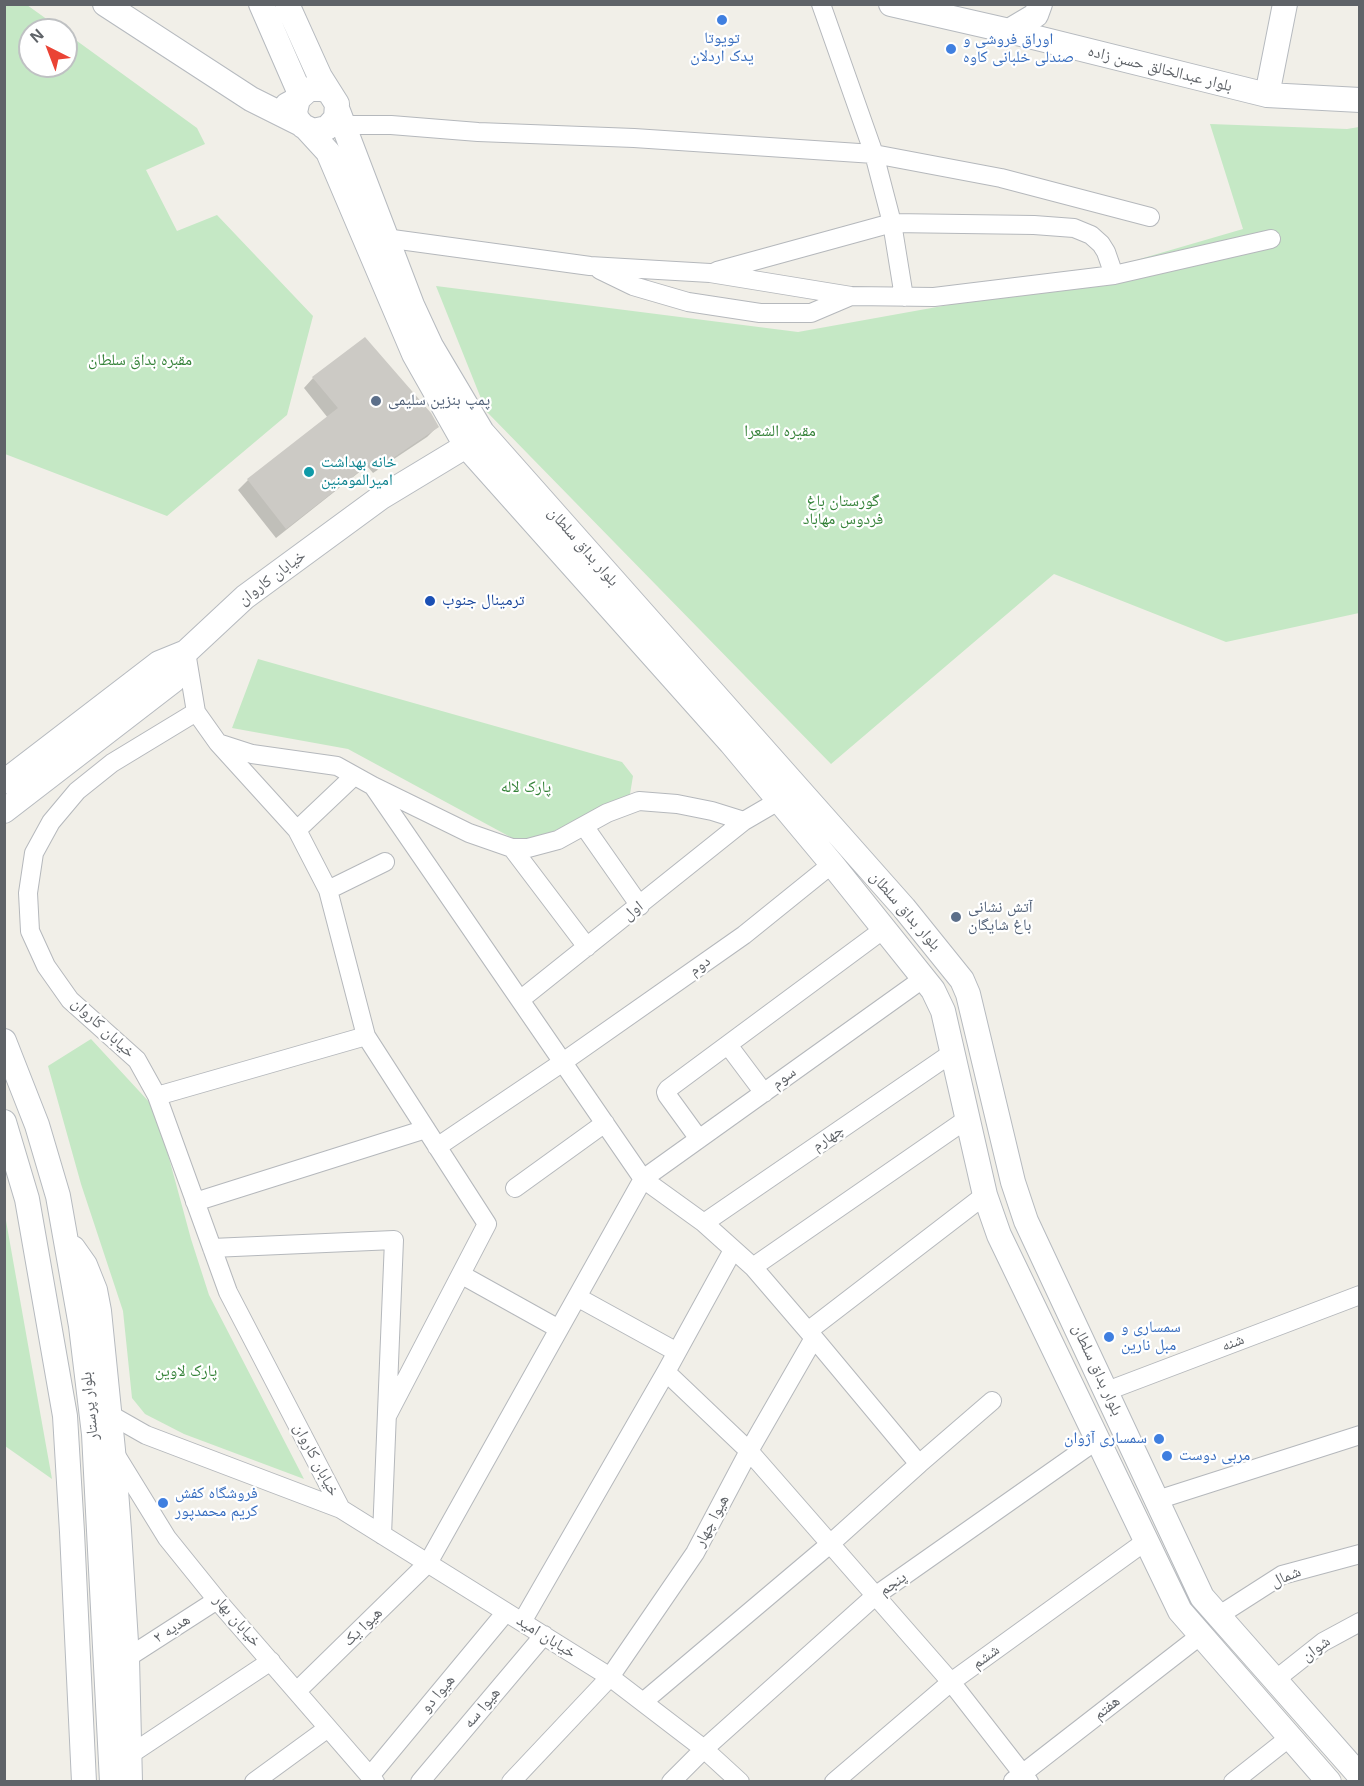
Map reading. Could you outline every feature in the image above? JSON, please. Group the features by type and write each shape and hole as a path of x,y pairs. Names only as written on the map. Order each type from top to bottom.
{"main road":[{"path":"105,4 266,108 313,131 327,128 332,124 337,109 323,89 309,89 298,99 283,107 266,108"},
{"name":"بلوار بداق سلطان","path":"287,4 311,60 337,109 412,305 431,346 482,432 953,966 968,994 1020,1203 1202,1597 1356,1767"},
{"name":"بلوار عبدالخالق حسن زاده","path":"891,4 1260,94 1359,100"},
{"path":"1009,31 1036,15 1040,4"},
{"path":"1260,94 1285,4"},
{"path":"262,6 296,84 298,99 295,112 303,126"},
{"name":"بلوار بداق سلطان","path":"303,126 328,152 414,354 466,446 780,800 939,999 984,1195 999,1235 1180,1611 1329,1782"},
{"name":"خیابان کاروان","path":"186,652 245,597 380,498 466,446"},
{"path":"4,811 166,672 186,652"},
{"path":"4,782 166,672"},
{"path":"893,896 897,906 891,917 884,920 884,929 894,933 900,925 909,921 918,924"},
{"name":"بلوار پرستار","path":"4,1041 37,1125 58,1196 81,1326 94,1434 112,1782"},
{"name":"بلوار پرستار","path":"4,1122 27,1199 64,1416 84,1782"},
{"path":"66,1240 85,1264 95,1290 113,1450 127,1658 130,1782"}],"street":[{"path":"821,4 874,154 892,223 904,297"},
{"path":"337,109 391,125 874,154 1001,178 1150,217"},
{"path":"710,273 892,223 1034,225 1074,228 1090,235 1101,244 1114,275"},
{"path":"385,238 590,266 710,273 851,296 904,297 934,297 1114,275 1271,239"},
{"path":"590,266 633,286 688,302 760,313 811,313 851,296"},
{"path":"186,652 196,712 218,743 297,830 328,890 366,1036 488,1224 387,1416"},
{"name":"خیابان کاروان","path":"196,712 112,763 77,791 51,822 34,854 28,893 30,931 46,966 70,1000 137,1060 157,1096 228,1292 341,1509"},
{"path":"218,743 252,754 337,766 469,833 512,848 528,848 558,840 608,813 639,801 694,807 744,821"},
{"path":"297,830 354,776"},
{"path":"373,786 643,1179 704,1223 753,1267 919,1464"},
{"name":"اول","path":"520,1000 744,821 780,800"},
{"path":"584,826 640,906"},
{"path":"512,848 586,947"},
{"path":"328,890 385,862"},
{"name":"دوم","path":"437,1147 744,935 832,864"},
{"path":"699,1139 666,1092 884,929"},
{"name":"سوم","path":"643,1179 924,978"},
{"path":"157,1096 366,1036"},
{"path":"729,1045 764,1092"},
{"name":"چهارم","path":"704,1223 952,1053"},
{"path":"753,1267 967,1119"},
{"path":"515,1188 605,1123"},
{"path":"195,1202 426,1129"},
{"name":"هیوا یک","path":"297,1691 428,1563 643,1179"},
{"path":"811,1335 984,1195"},
{"path":"212,1248 394,1240 382,1534"},
{"path":"522,1622 666,1372 733,1250"},
{"path":"462,1275 559,1329"},
{"name":"شنه","path":"1107,1391 1359,1295"},
{"path":"577,1297 677,1352"},
{"name":"هیوا چهار","path":"511,1782 610,1677 695,1553 811,1335"},
{"path":"666,1372 749,1451 951,1682 1021,1779"},
{"path":"643,1702 830,1544 992,1401"},
{"name":"خیابان امید","path":"109,1414 146,1435 341,1509 610,1677 704,1749 740,1782"},
{"path":"1157,1500 1359,1435"},
{"name":"پنجم","path":"670,1782 874,1596 1097,1440"},
{"name":"خیابان بهار","path":"113,1450 167,1538 372,1779"},
{"name":"ششم","path":"834,1782 951,1682 1146,1541"},
{"name":"شمال","path":"1218,1616 1282,1575 1359,1554"},
{"name":"هدیه ۲","path":"127,1658 218,1600"},
{"name":"هیوا دو","path":"372,1779 506,1612"},
{"name":"شوان","path":"1275,1680 1323,1642 1359,1622"},
{"name":"هیوا سه","path":"420,1782 544,1635"},
{"name":"هفتم","path":"1021,1779 1201,1635"},
{"path":"128,1756 272,1661"},
{"path":"254,1782 328,1728"},
{"path":"1233,1782 1290,1737"}],"green space":[{"name":"مقبره بداق سلطان","path":"4,5 27,5 45,18 18,18 18,78 78,78 78,42 197,128 205,144 146,170 177,231 217,215 313,316 287,415 167,516 5,454"},
{"name":"گورستان باغ فردوس مهاباد","path":"1210,124 1347,129 1359,127 1359,613 1226,642 1054,574 831,764 486,411 436,286 798,332 1037,289 1243,229"},
{"name":"پارک لاله","path":"258,659 622,762 633,776 630,794 621,801 536,839 514,839 348,749 232,728"},
{"name":"پارک لاوین","path":"91,1039 151,1104 166,1147 209,1295 304,1479 184,1434 145,1414 132,1398 123,1311 81,1184 48,1066"},
{"path":"5,1215 27,1339 52,1479 5,1446"}],"building":[{"path":"365,337 431,413 439,427 384,464 378,457 286,529 247,479 338,408 312,377"}],"place":[{"name":"تویوتا یدک اردلان","path":"722,20"},
{"name":"اوراق فروشی و صندلی خلبانی کاوه","path":"951,49"},
{"name":"پمپ بنزین سلیمی","path":"376,401"},
{"name":"خانه بهداشت امیرالمومنین","path":"309,472"},
{"name":"ترمینال جنوب","path":"430,601"},
{"name":"آتش نشانی باغ شایگان","path":"956,917"},
{"name":"سمساری و مبل نارین","path":"1109,1337"},
{"name":"سمساری آژوان","path":"1159,1439"},
{"name":"مربی دوست","path":"1167,1456"},
{"name":"فروشگاه کفش کریم محمدپور","path":"163,1503"}],"park label":[{"name":"مقیره الشعرا","path":"780,432"}]}
